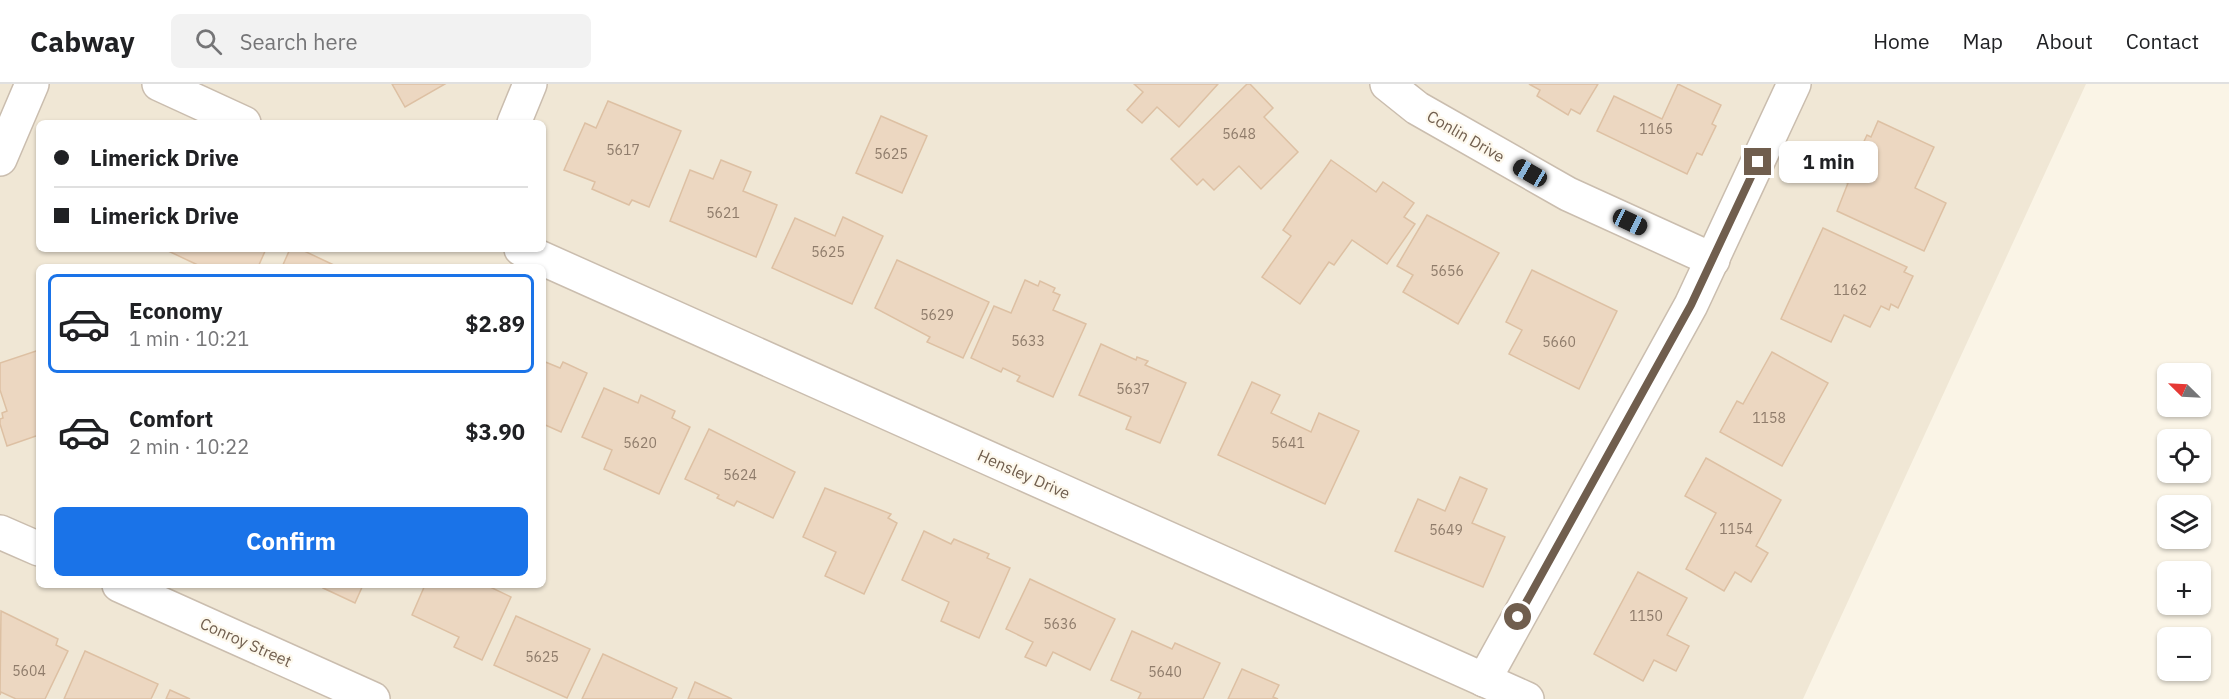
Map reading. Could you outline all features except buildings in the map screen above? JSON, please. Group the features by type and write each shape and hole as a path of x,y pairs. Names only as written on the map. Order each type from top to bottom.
{"street":[{"path":"0,159 32,84"},
{"path":"159,84 237,120"},
{"path":"515,120 530,84"},
{"name":"Conlin Drive","path":"1387,84 1417,108 1568,194 1713,260"},
{"path":"1484,680 1691,305 1794,84"},
{"name":"Hensley Drive","path":"528,252 1527,699"},
{"path":"0,532 36,548"},
{"name":"Conroy Street","path":"126,588 373,699"}],"shaded area":[{"path":"0,84 2086,84 1803,699 0,699"}],"route":[{"path":"1518,617 1691,305 1758,162"}]}
